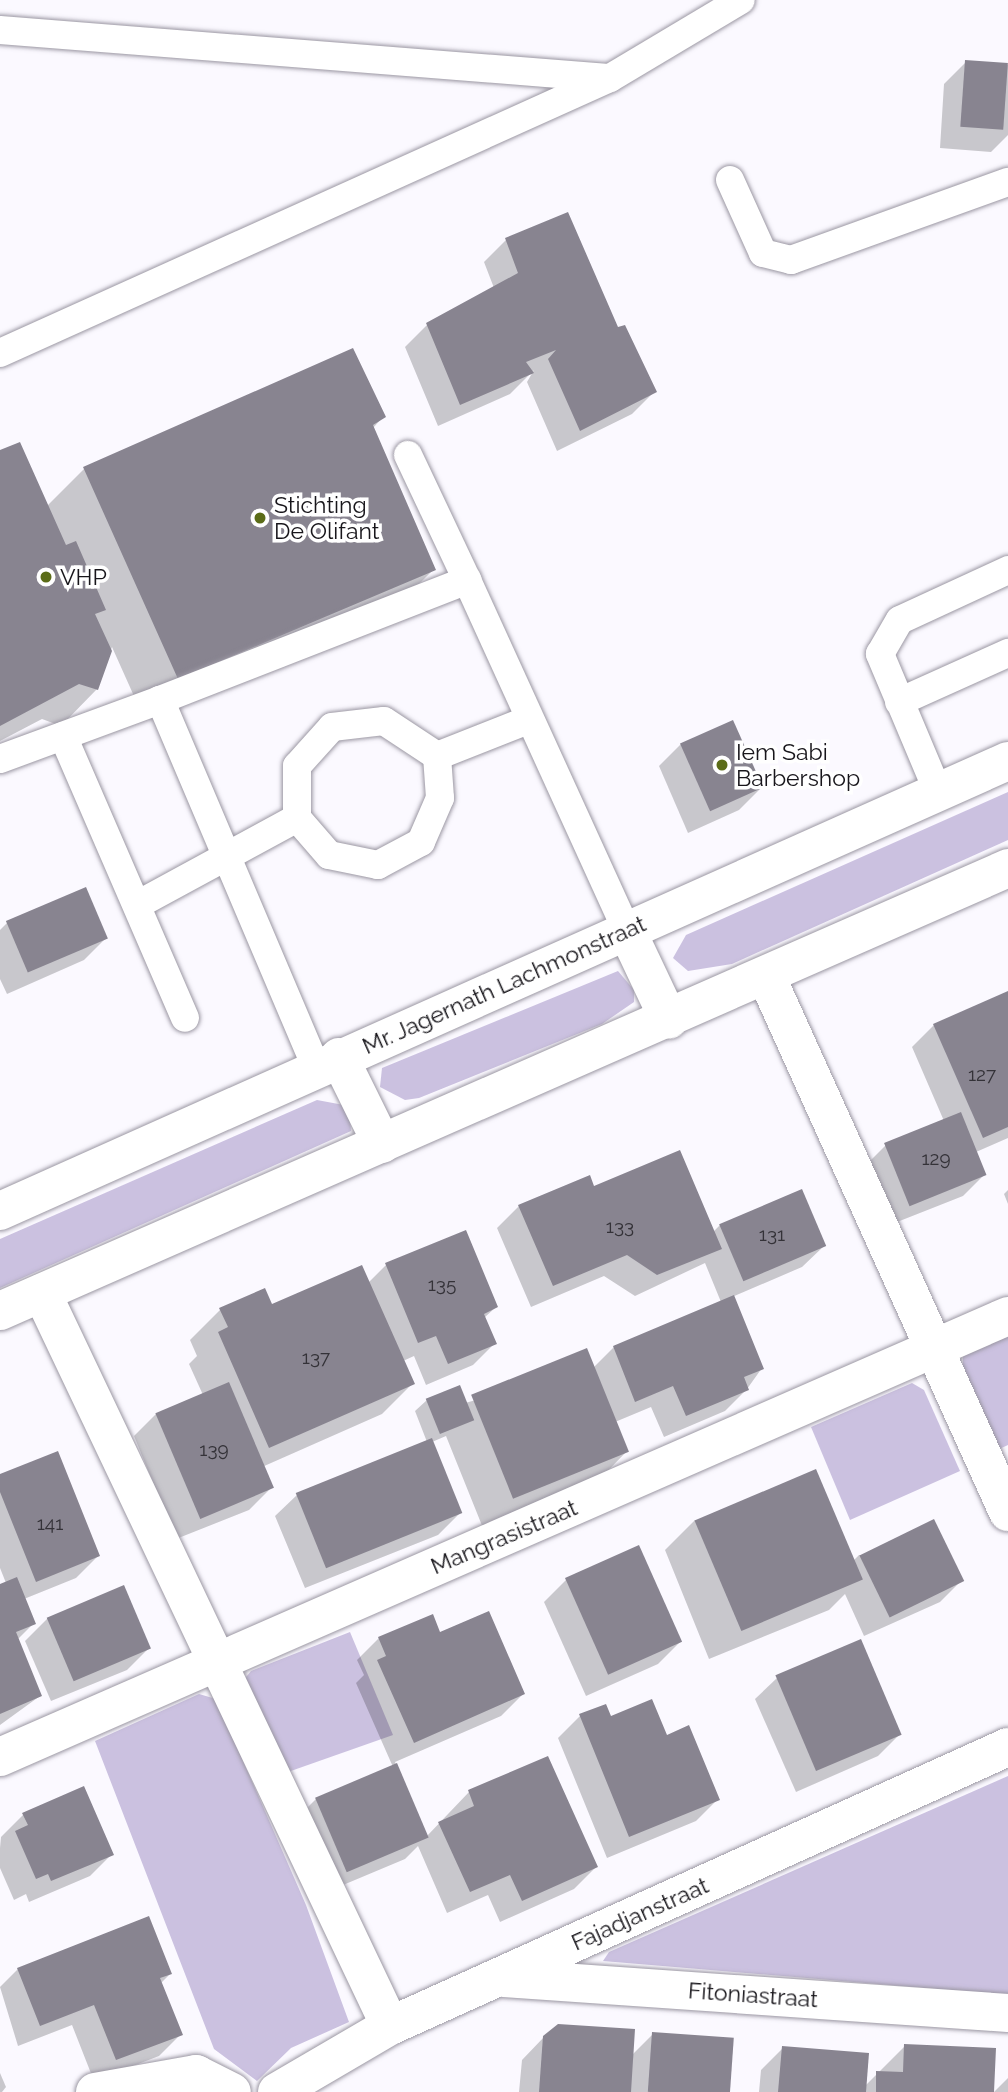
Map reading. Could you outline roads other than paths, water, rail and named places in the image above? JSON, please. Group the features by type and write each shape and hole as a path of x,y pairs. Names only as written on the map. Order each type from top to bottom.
{"street":[{"name":"Mr. Jagernath Lachmonstraat","path":"0,1211 327,1062 1008,761"},
{"path":"0,1311 766,978 1008,868"},
{"path":"627,931 669,1020"},
{"path":"766,978 932,1352 1008,1512"},
{"path":"327,1062 383,1144"},
{"path":"43,1293 213,1663 390,2026"},
{"name":"Mangrasistraat","path":"0,1757 932,1352 1008,1316"},
{"name":"Fajadjanstraat","path":"277,2092 390,2026 1008,1747"},
{"name":"Fitoniastraat","path":"498,1978 1008,2012"},
{"path":"95,2092 197,2074 232,2092"}],"lane":[{"path":"0,353 610,78 741,0"},
{"path":"0,30 610,78"},
{"path":"730,180 763,253 791,260 1008,182"},
{"path":"408,455 627,931"},
{"path":"938,792 880,654 900,620 1008,570"},
{"path":"0,760 467,580"},
{"path":"900,702 1008,653"},
{"path":"160,700 226,860 327,1062"},
{"path":"437,756 528,720"},
{"path":"384,721 437,756 440,797 421,842 378,865 329,855 297,818 297,766 332,727 384,721"},
{"path":"63,736 186,1018"},
{"path":"137,905 226,860 297,818"}],"place":[{"name":"Stichting De Olifant","path":"260,518"},
{"name":"VHP","path":"46,577"},
{"name":"Iem Sabi Barbershop","path":"722,765"}]}
